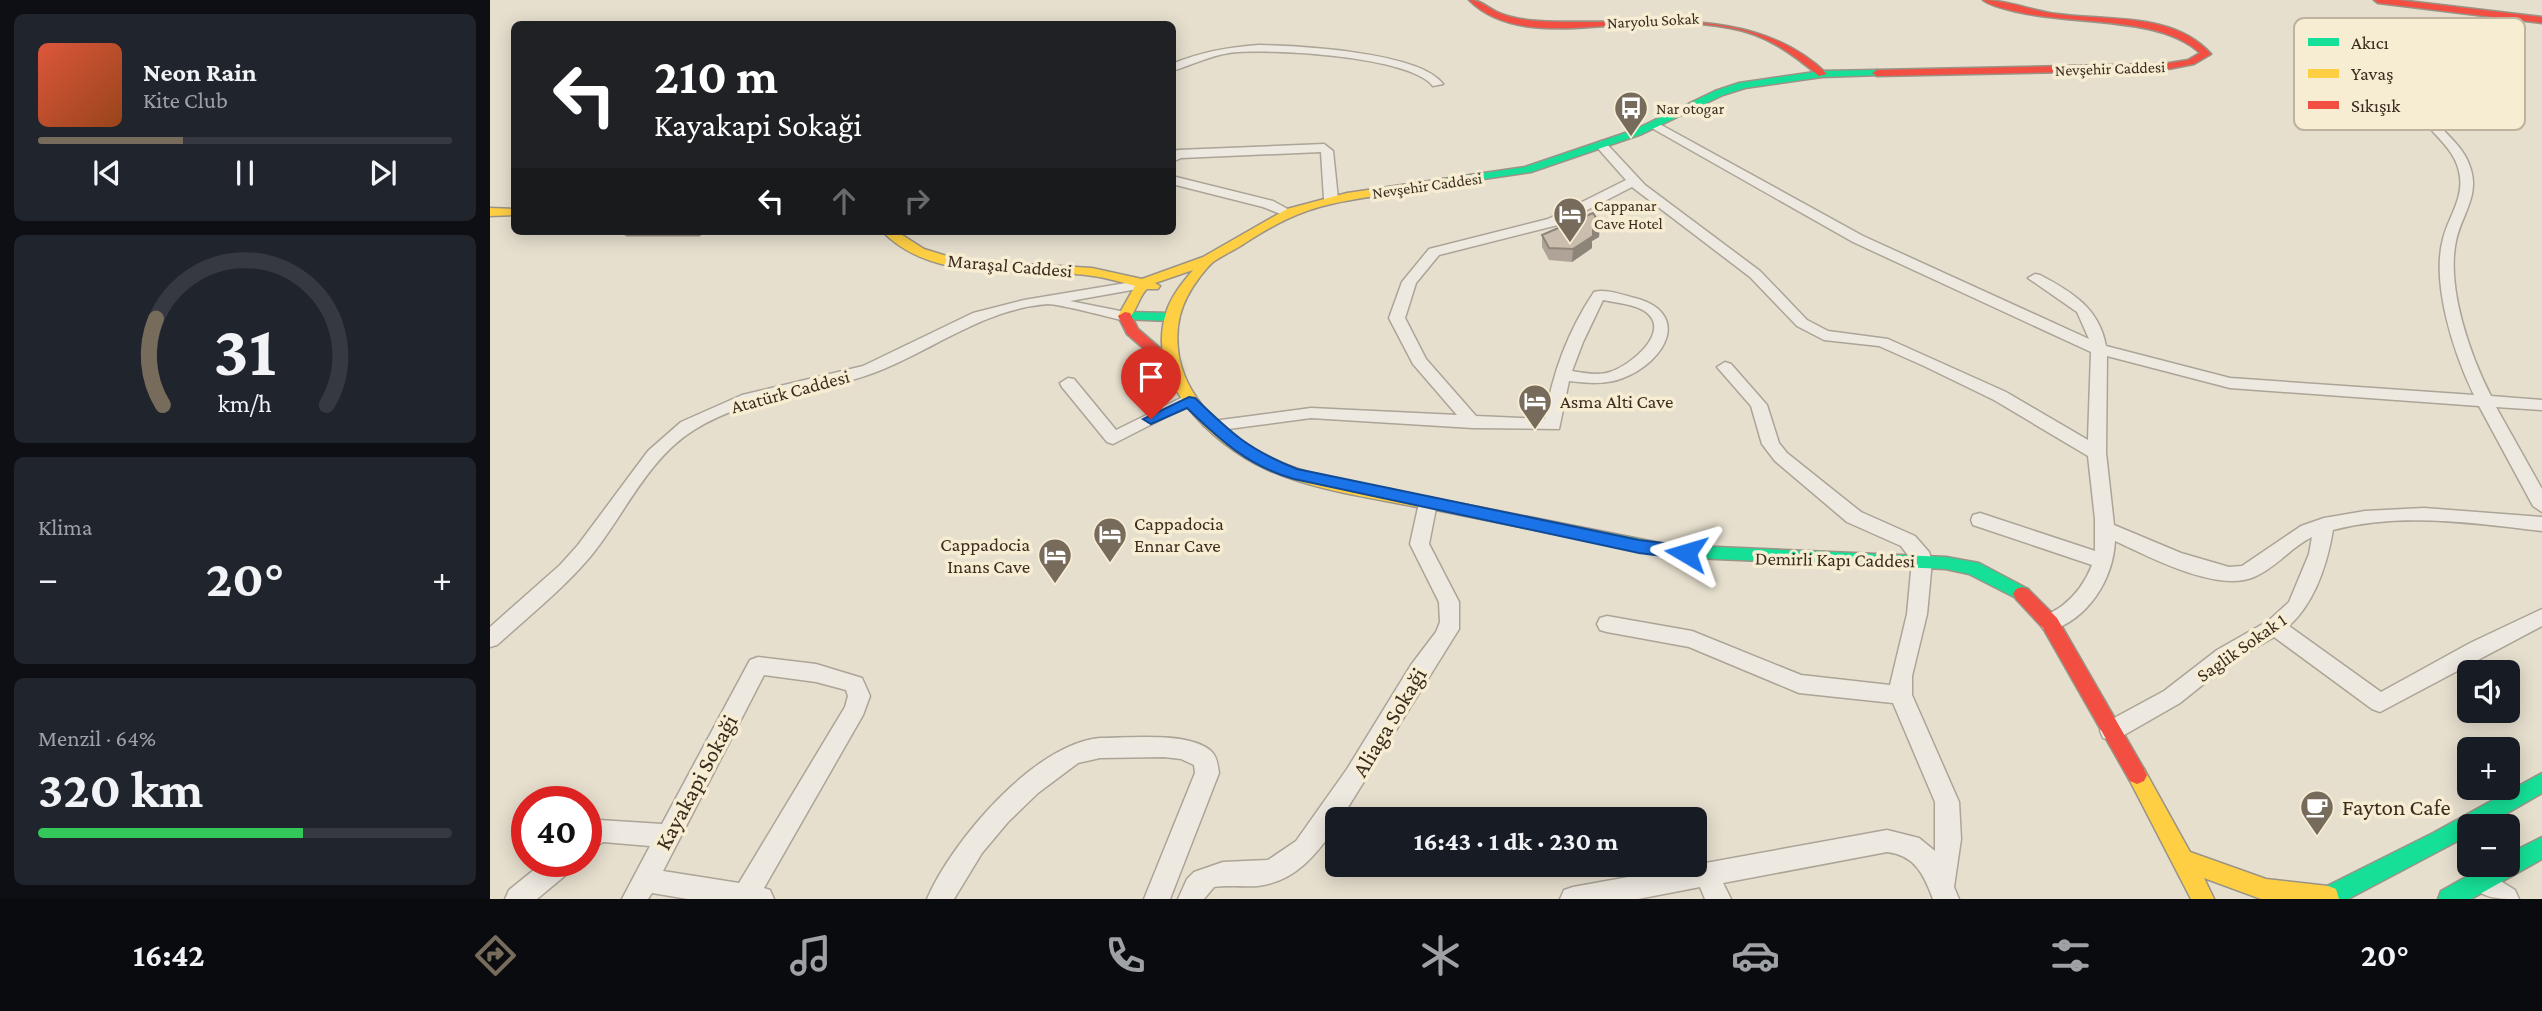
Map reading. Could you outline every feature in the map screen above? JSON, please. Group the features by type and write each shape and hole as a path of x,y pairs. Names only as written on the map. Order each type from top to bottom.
{"main road":[{"name":"Naryolu Sokak","path":"1472,0 1480,9 1499,17 1549,26 1674,16 1736,22 1795,46 1822,74"},
{"name":"Nevşehir Caddesi","path":"1138,285 1171,270 1206,260 1289,213 1331,199 1527,170 1654,125 1718,93 1743,85 1822,74 2143,68 2179,65 2206,54 2199,44 2174,32 2056,17 1987,0"},
{"path":"2378,0 2542,20"},
{"path":"2418,0 2542,4"},
{"path":"490,212 511,212"},
{"name":"Maraşal Caddesi","path":"898,235 920,252 959,264 1092,272 1138,285 1185,289"},
{"name":"Nevşehir Caddesi","path":"1171,317 1185,289 1206,260"},
{"path":"1138,285 1128,301 1125,316 1171,317"},
{"name":"Demirli Kapı Caddesi","path":"1125,316 1132,331 1171,365 1189,401 1213,426 1233,444 1256,459 1294,473 1428,503 1670,551 1922,561 1973,568 2001,580 2019,590 2050,623 2185,861 2203,899"},
{"name":"Demirli Kapı Caddesi","path":"1171,317 1171,365"},
{"path":"2185,861 2266,890 2327,898 2441,840 2542,782"},
{"path":"2449,899 2542,847"}],"street":[{"path":"1176,66 1223,49 1254,47 1412,67 1431,76 1437,84"},
{"path":"1654,125 1858,239 2097,349 2230,383 2542,405"},
{"path":"2440,130 2454,145 2464,164 2467,193 2450,238 2447,266 2453,311 2473,372 2542,506"},
{"path":"1601,145 1640,188 1681,216 1755,274 1802,323 1824,335 1882,342 1930,363 2000,396 2097,453"},
{"path":"1176,155 1324,148 1327,151 1331,199"},
{"path":"1176,181 1268,204 1289,213"},
{"path":"1474,422 1419,361 1397,318 1409,282 1434,252 1553,222 1634,181"},
{"path":"2035,278 2069,299 2088,316 2097,338 2097,453 2105,529 2103,561 2080,604 2050,623"},
{"name":"Atatürk Caddesi","path":"490,639 567,570 585,550 654,455 687,426 748,399 869,369 978,316 1003,308 1138,285"},
{"path":"1213,426 1311,413 1553,425 1561,375 1575,340 1599,295 1636,303 1657,314 1660,322 1659,336 1652,352 1627,370 1599,378 1561,375"},
{"name":"Atatürk Caddesi","path":"1049,301 1125,316"},
{"path":"1725,367 1759,405 1771,444 1782,457 1854,517 1908,541 1919,552 1922,561 1916,623 1901,676 1901,695 1947,802 1949,839 1944,893"},
{"path":"1068,383 1113,438 1189,401"},
{"name":"Aliaga Sokaği","path":"1191,899 1201,880 1213,874 1267,872 1292,862 1308,847 1367,762 1430,654 1446,636 1450,621 1449,604 1442,583 1420,548 1420,533 1428,503"},
{"path":"2105,529 2199,567 2225,574 2241,574 2295,538 2324,525 2407,515 2542,524"},
{"path":"1980,520 2103,561"},
{"name":"Saglik Sokak 1","path":"2111,731 2172,697 2224,656 2275,627 2297,607 2319,554 2324,525"},
{"path":"2275,627 2379,703 2542,617"},
{"path":"1607,624 1692,639 1799,684 1901,695"},
{"name":"Kayakapi Sokaği","path":"640,889 758,666 838,678 854,684 859,696 753,898"},
{"path":"940,899 976,838 996,814 1065,759 1092,749 1175,748 1195,752 1205,760 1207,773 1157,899"},
{"path":"602,831 667,836"},
{"path":"1707,873 1870,843 1903,841 1921,852 1944,893"},
{"path":"1707,875 1718,899"},
{"path":"518,899 545,877"},
{"path":"1573,899 1686,877"},
{"path":"2483,882 2505,899"},
{"path":"640,889 753,898"}],"building":[{"path":"1593,213 1600,224 1593,229 1593,236 1573,249 1549,248 1542,235"}],"traffic: fast":[{"path":"1443,182 1527,170 1638,132 1719,93 1743,85 1822,74 1877,73"},
{"path":"1125,316 1171,317"},
{"path":"1417,501 1670,551 1946,563 1973,568 2022,594"},
{"path":"2325,899 2441,840 2542,782"},
{"path":"2449,899 2542,847"}],"traffic: slow":[{"path":"1125,316 1131,300 1147,281 1207,260 1269,222 1291,212 1347,197 1443,182"},
{"path":"490,212 511,212"},
{"path":"894,235 920,252 959,264 1092,272 1153,286"},
{"path":"1207,260 1180,296 1171,319 1170,344 1174,367 1196,408 1230,441 1272,465 1324,482 1417,501"},
{"path":"2137,775 2203,899"},
{"path":"2185,861 2266,890 2328,897"}],"traffic: jam":[{"path":"1473,0 1494,14 1527,23 1668,20 1734,25 1765,35 1794,51 1822,74"},
{"path":"1877,73 2163,67 2191,62 2206,54 2194,42 2158,28 2056,17 1987,0"},
{"path":"2378,0 2542,20"},
{"path":"1125,316 1132,331 1171,365"},
{"path":"2022,594 2050,623 2137,775"}],"place":[{"name":"Nar otogar","path":"1631,138"},
{"name":"Cappanar Cave Hotel","path":"1570,244"},
{"name":"Asma Alti Cave","path":"1535,431"},
{"name":"Cappadocia Ennar Cave","path":"1110,564"},
{"name":"Cappadocia Inans Cave","path":"1055,585"},
{"name":"Fayton Cafe","path":"2317,837"}],"route":[{"path":"1151,419 1189,401 1233,444 1256,459 1294,473 1639,547 1686,553"}]}
